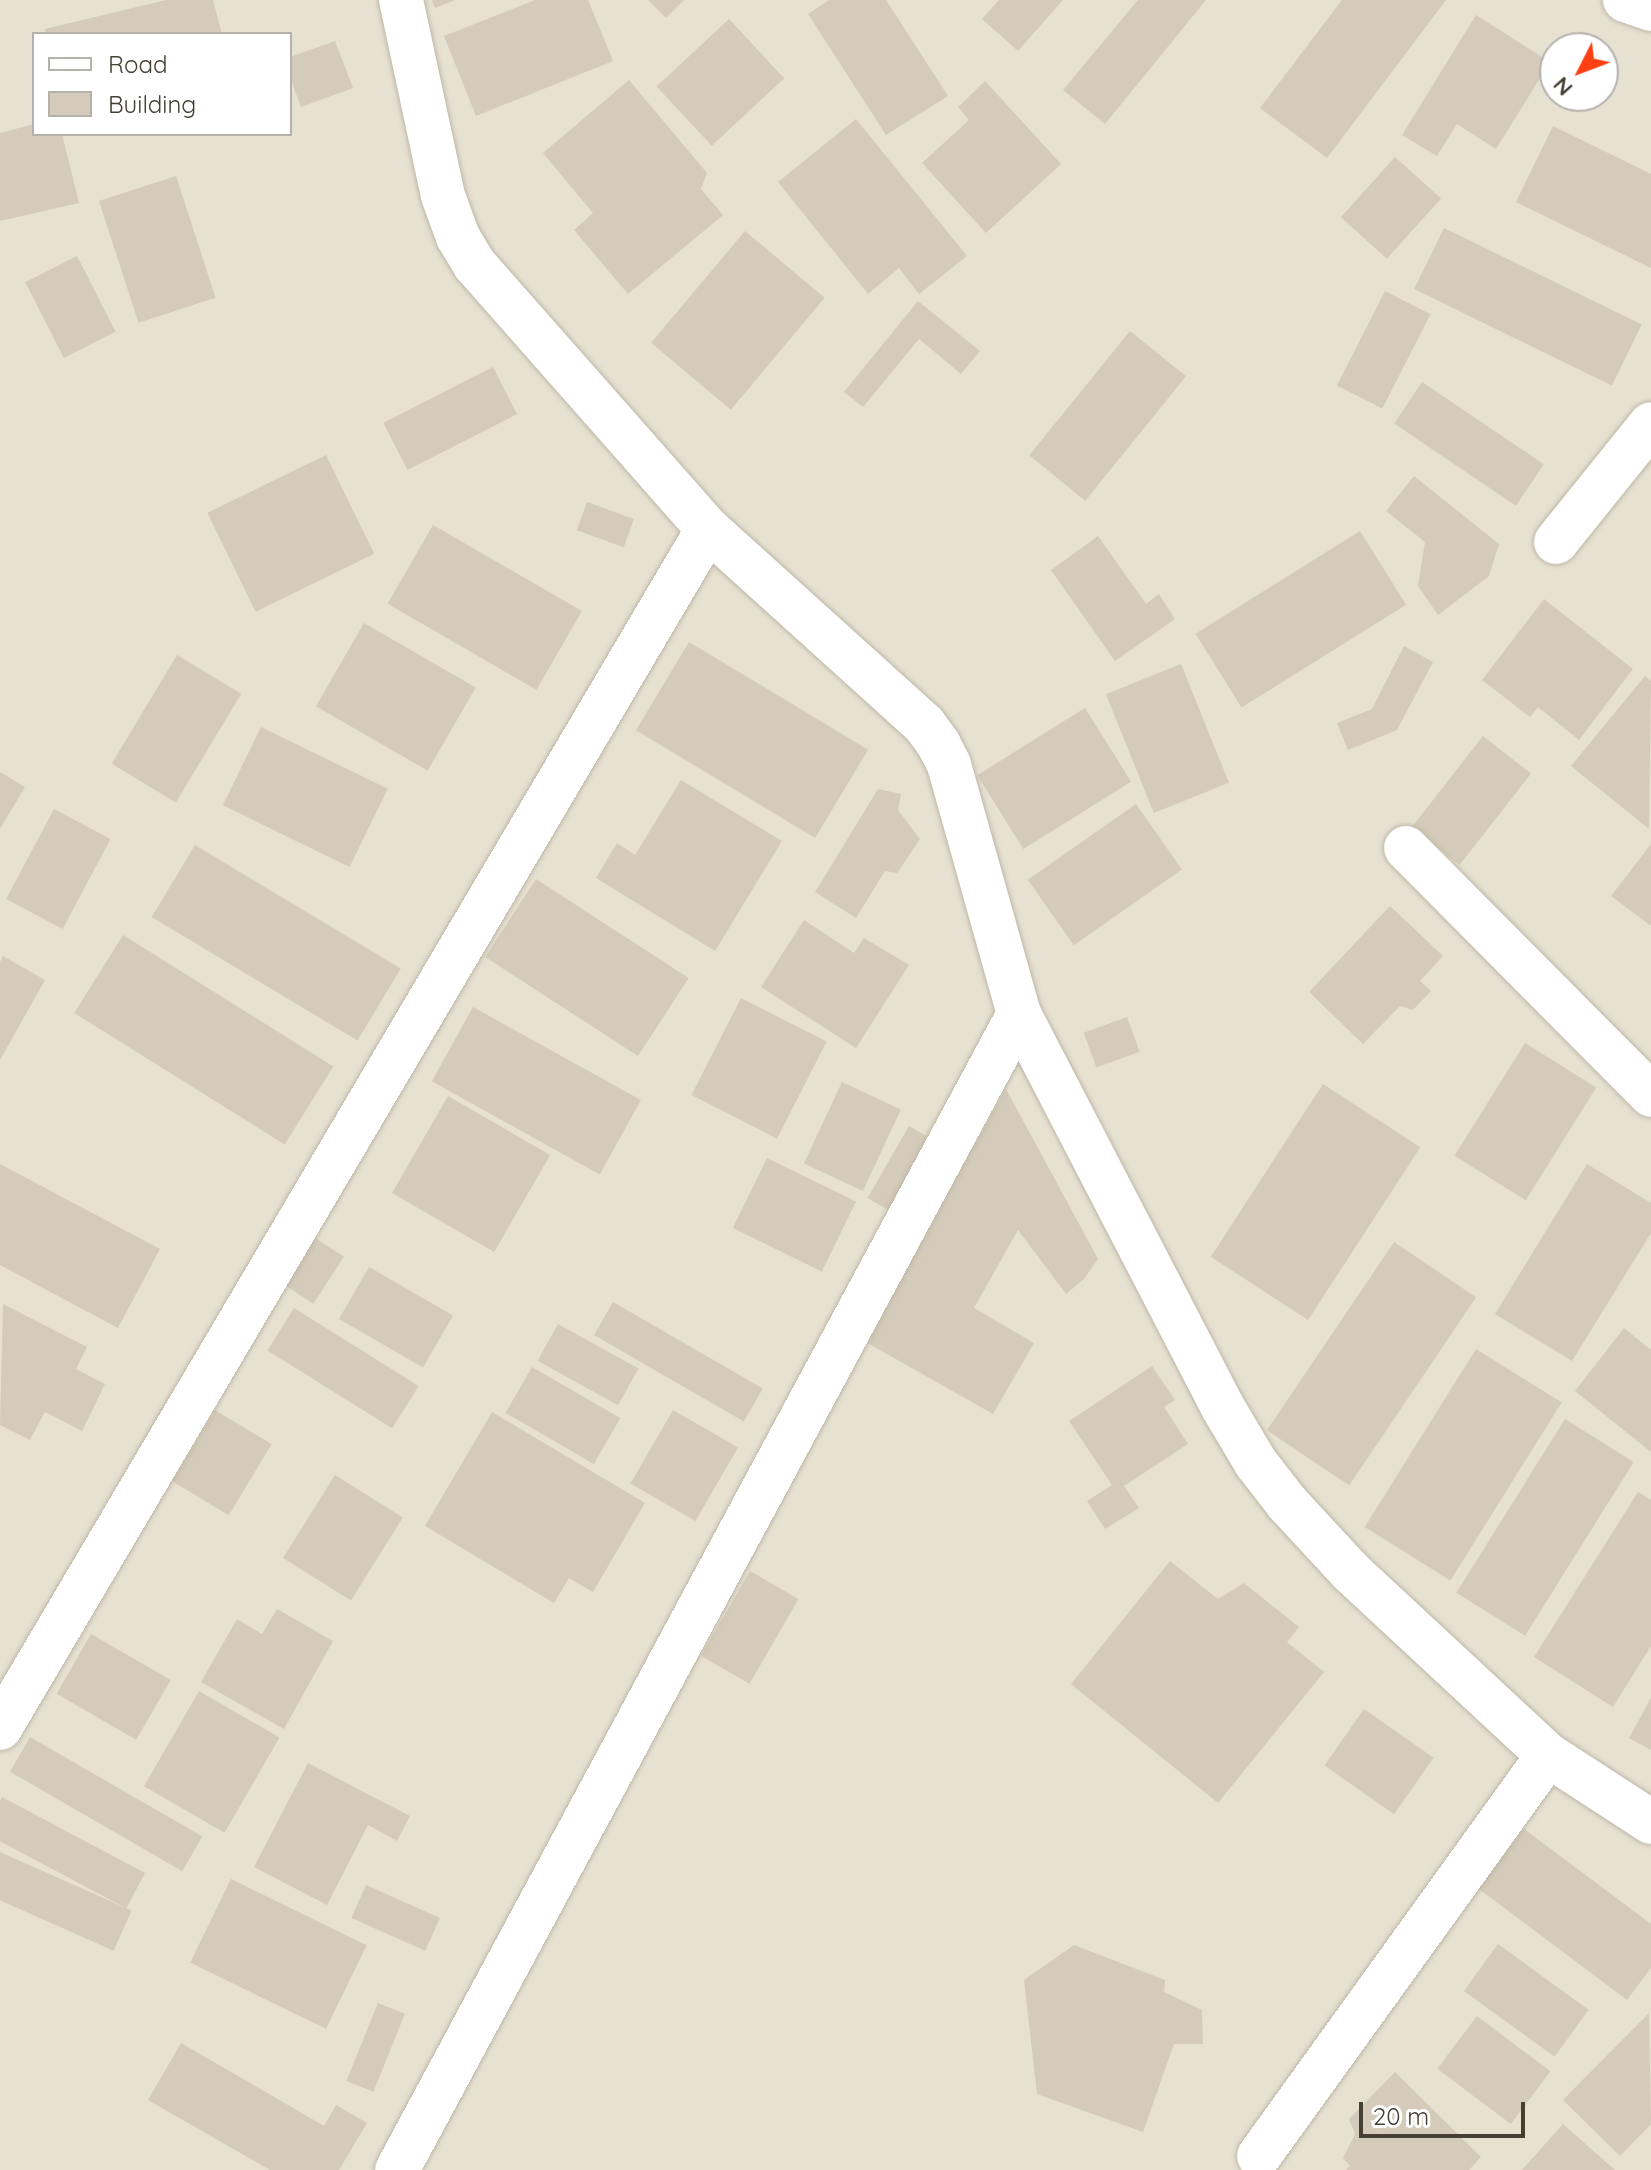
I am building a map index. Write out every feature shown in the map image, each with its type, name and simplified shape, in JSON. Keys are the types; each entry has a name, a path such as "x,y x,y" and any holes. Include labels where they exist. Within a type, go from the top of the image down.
{"street":[{"path":"401,0 443,196 458,237 475,265 708,529 924,724 939,745 949,765 1019,1014 1222,1406 1256,1463 1287,1503 1351,1572 1548,1755 1651,1822"},
{"path":"1625,0 1651,9"},
{"path":"1556,542 1651,424"},
{"path":"0,1728 708,529"},
{"path":"1406,848 1651,1095"},
{"path":"412,2159 1019,1014"},
{"path":"1259,2156 1548,1755"}],"shaded area":[{"path":"0,0 1651,0 1651,2170 0,2170"}],"building":[{"path":"166,0 213,0 221,32 46,32 45,29"},
{"path":"432,0 455,0 435,8"},
{"path":"535,0 588,0 613,61 476,116 444,36"},
{"path":"648,0 684,0 666,18"},
{"path":"829,0 886,0 948,96 886,135 808,14"},
{"path":"999,0 1063,0 1018,51 982,19"},
{"path":"1138,0 1206,0 1105,124 1063,90"},
{"path":"1342,0 1446,0 1327,158 1260,108"},
{"path":"1476,15 1539,55 1539,80 1496,149 1457,124 1437,156 1402,135"},
{"path":"729,19 784,78 712,146 657,87"},
{"path":"335,41 353,88 301,107 292,82 292,56"},
{"path":"629,80 707,173 701,189 723,215 628,294 574,230 593,213 543,153"},
{"path":"985,81 1061,164 986,233 922,163 969,120 958,107"},
{"path":"856,119 967,256 919,294 899,268 868,294 778,182"},
{"path":"32,125 32,136 62,136 79,203 0,221 0,133"},
{"path":"1553,126 1651,174 1651,268 1516,202"},
{"path":"1395,157 1441,198 1387,259 1341,217"},
{"path":"176,176 216,298 139,323 99,201"},
{"path":"1444,228 1642,324 1612,386 1414,289"},
{"path":"745,231 825,298 731,410 651,343"},
{"path":"77,256 116,332 64,358 25,282"},
{"path":"1385,291 1430,314 1382,409 1337,385"},
{"path":"918,301 980,351 961,374 919,339 863,407 844,392"},
{"path":"1130,331 1186,376 1085,501 1029,455"},
{"path":"493,367 517,414 407,470 383,423"},
{"path":"1422,382 1544,464 1516,506 1394,423"},
{"path":"326,455 374,554 256,612 207,513"},
{"path":"1414,476 1499,544 1489,576 1438,615 1418,586 1425,542 1386,511"},
{"path":"587,502 634,519 624,547 577,530"},
{"path":"433,525 582,611 536,690 388,604"},
{"path":"1360,531 1406,605 1242,708 1195,634"},
{"path":"1098,536 1146,604 1159,594 1175,619 1115,661 1051,570"},
{"path":"1544,599 1633,669 1579,740 1538,707 1530,717 1482,680"},
{"path":"364,623 476,688 428,771 316,706"},
{"path":"689,642 868,750 815,838 636,730"},
{"path":"1404,646 1433,662 1397,730 1348,750 1337,723 1372,709"},
{"path":"177,655 241,694 176,802 112,764"},
{"path":"1181,664 1229,783 1154,813 1106,694"},
{"path":"1645,676 1651,681 1649,829 1571,766"},
{"path":"1085,708 1131,782 1023,849 977,775"},
{"path":"261,727 388,789 350,867 223,805"},
{"path":"1483,736 1531,774 1460,865 1412,827"},
{"path":"0,772 25,787 0,829"},
{"path":"681,780 782,841 715,951 596,878 617,843 635,855"},
{"path":"878,789 901,794 898,810 920,839 897,873 885,871 856,918 815,892"},
{"path":"1136,804 1182,870 1074,945 1028,880"},
{"path":"54,809 111,839 63,929 6,899"},
{"path":"1651,844 1651,926 1611,896"},
{"path":"195,845 401,969 357,1041 152,917"},
{"path":"536,879 689,978 638,1056 485,957"},
{"path":"1390,906 1443,956 1420,981 1431,991 1413,1010 1400,1006 1363,1044 1309,992"},
{"path":"804,920 854,953 864,938 909,965 856,1048 761,987"},
{"path":"123,935 333,1066 285,1144 74,1013"},
{"path":"3,956 45,980 0,1060 0,962"},
{"path":"741,998 827,1042 777,1139 692,1095"},
{"path":"473,1007 641,1100 600,1174 432,1081"},
{"path":"1127,1017 1140,1052 1096,1068 1084,1033"},
{"path":"1525,1043 1596,1088 1526,1200 1455,1156"},
{"path":"842,1082 901,1109 863,1191 804,1164"},
{"path":"1323,1084 1420,1147 1308,1320 1211,1257"},
{"path":"1006,1089 1098,1259 1084,1279 1066,1294 1018,1230 974,1308 1034,1343 993,1414 864,1341"},
{"path":"448,1096 550,1155 494,1252 392,1193"},
{"path":"909,1126 943,1146 901,1217 868,1198"},
{"path":"767,1158 856,1201 822,1272 733,1228"},
{"path":"0,1164 160,1249 118,1328 0,1265"},
{"path":"1587,1164 1651,1203 1651,1233 1572,1361 1495,1314"},
{"path":"312,1236 344,1257 313,1304 282,1283"},
{"path":"1394,1242 1476,1297 1349,1486 1267,1430"},
{"path":"369,1267 453,1316 423,1367 339,1319"},
{"path":"613,1302 763,1388 744,1421 594,1335"},
{"path":"3,1304 87,1347 76,1369 105,1384 82,1431 45,1412 30,1440 0,1425"},
{"path":"294,1308 419,1386 392,1428 268,1350"},
{"path":"558,1324 638,1369 618,1405 538,1361"},
{"path":"1624,1328 1651,1350 1651,1452 1575,1391"},
{"path":"1476,1349 1562,1403 1450,1581 1365,1527"},
{"path":"1152,1366 1175,1400 1164,1407 1188,1444 1124,1486 1139,1508 1105,1529 1087,1501 1112,1485 1069,1421"},
{"path":"532,1367 620,1418 594,1464 506,1413"},
{"path":"215,1410 272,1444 229,1515 172,1481"},
{"path":"673,1410 738,1448 695,1521 630,1484"},
{"path":"492,1412 645,1503 593,1592 569,1578 554,1603 425,1526"},
{"path":"1565,1419 1634,1462 1525,1636 1456,1593"},
{"path":"335,1475 403,1517 351,1601 283,1558"},
{"path":"1638,1492 1651,1500 1651,1646 1613,1707 1534,1657"},
{"path":"1170,1561 1218,1599 1244,1583 1299,1627 1287,1642 1324,1672 1218,1803 1071,1684"},
{"path":"750,1571 798,1599 749,1684 701,1656"},
{"path":"277,1609 333,1641 284,1729 201,1682 237,1619 262,1634"},
{"path":"91,1634 171,1680 136,1740 56,1694"},
{"path":"199,1691 280,1738 225,1833 144,1786"},
{"path":"1651,1698 1651,1750 1629,1738"},
{"path":"1364,1709 1434,1758 1394,1814 1324,1766"},
{"path":"30,1737 202,1836 182,1871 10,1772"},
{"path":"308,1763 410,1816 397,1841 368,1825 327,1905 254,1867"},
{"path":"2,1797 145,1873 126,1908 0,1841"},
{"path":"1520,1826 1651,1924 1651,1968 1627,2000 1475,1886"},
{"path":"0,1852 132,1911 114,1951 0,1900"},
{"path":"231,1879 367,1945 326,2029 190,1963"},
{"path":"366,1885 440,1918 425,1951 351,1918"},
{"path":"1498,1944 1589,2010 1555,2057 1464,1991"},
{"path":"1074,1945 1165,1980 1164,1992 1202,2010 1203,2044 1174,2044 1143,2132 1037,2094 1024,1980"},
{"path":"378,2003 405,2014 373,2092 347,2081"},
{"path":"1649,2013 1651,2124 1620,2156 1563,2100"},
{"path":"1477,2016 1550,2071 1511,2124 1437,2069"},
{"path":"181,2043 324,2126 336,2105 367,2123 339,2170 270,2170 148,2100"},
{"path":"1395,2072 1481,2157 1469,2170 1346,2170 1350,2166 1343,2158 1355,2134 1349,2119"},
{"path":"1563,2124 1615,2170 1522,2170"}]}
